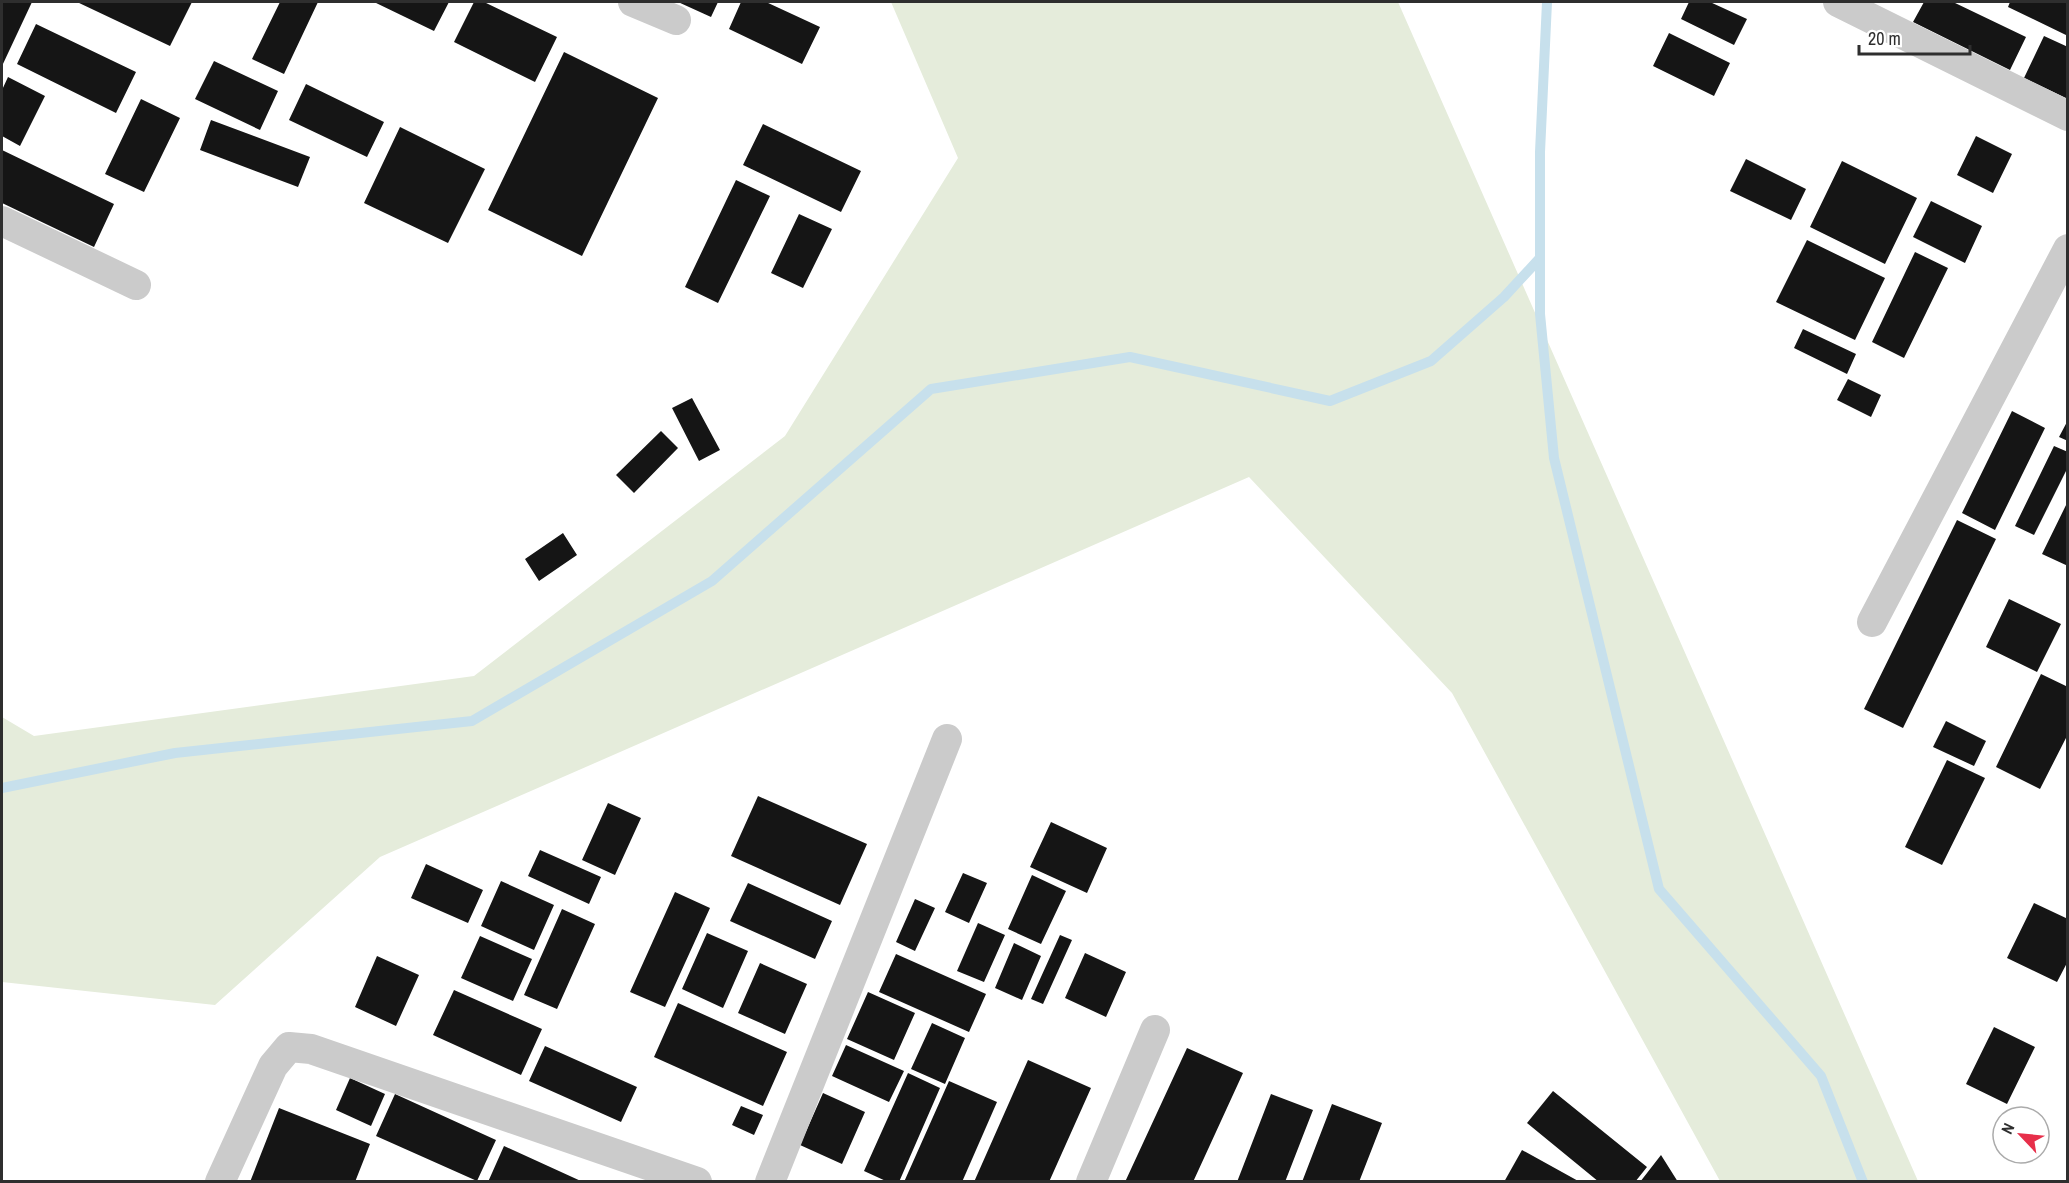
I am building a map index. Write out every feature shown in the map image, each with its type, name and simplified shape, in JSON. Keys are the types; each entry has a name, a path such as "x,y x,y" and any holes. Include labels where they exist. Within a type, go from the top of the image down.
{"street":[{"path":"633,2 676,20"},
{"path":"1838,2 2067,116"},
{"path":"2,220 136,285"},
{"path":"1872,622 2067,249"},
{"path":"771,1182 947,739"},
{"path":"1090,1182 1155,1030"},
{"path":"220,1182 273,1066 289,1047 311,1049 697,1182"}],"green space":[{"path":"891,2 1398,2 1918,1181 1720,1181 1452,693 1249,477 380,857 215,1005 2,982 2,717 34,736 474,676 785,436 958,158"}],"building":[{"path":"2,2 32,2 2,66"},
{"path":"77,2 192,2 170,46"},
{"path":"280,2 318,2 284,74 252,59"},
{"path":"374,2 449,2 434,31"},
{"path":"474,2 484,2 557,37 535,82 454,42"},
{"path":"678,2 718,2 711,17"},
{"path":"741,2 766,2 820,27 802,64 729,29"},
{"path":"1689,2 1710,2 1747,19 1734,45 1681,19"},
{"path":"1924,2 1953,2 2026,37 2010,70 1913,22"},
{"path":"2010,2 2068,2 2068,36 2008,7"},
{"path":"36,24 136,72 116,113 17,64"},
{"path":"1669,33 1730,63 1714,96 1653,66"},
{"path":"2044,36 2068,47 2068,99 2024,78"},
{"path":"564,52 658,98 582,256 488,210"},
{"path":"214,61 278,91 260,130 195,99"},
{"path":"8,77 45,96 20,146 2,136 2,90"},
{"path":"306,84 384,122 367,157 289,120"},
{"path":"141,99 180,118 144,192 105,174"},
{"path":"211,120 310,157 298,187 200,150"},
{"path":"763,124 861,171 841,212 743,165"},
{"path":"400,127 485,169 448,243 364,203"},
{"path":"1976,136 2012,154 1993,193 1957,175"},
{"path":"2,150 114,204 94,247 2,203"},
{"path":"1746,159 1806,189 1791,220 1730,191"},
{"path":"1842,161 1917,198 1885,264 1810,227"},
{"path":"736,180 770,196 718,303 685,287"},
{"path":"1931,201 1982,226 1965,263 1913,237"},
{"path":"799,214 832,229 803,288 771,273"},
{"path":"1807,240 1885,278 1855,340 1776,302"},
{"path":"1915,252 1948,268 1904,358 1872,342"},
{"path":"1803,329 1856,354 1847,374 1794,348"},
{"path":"1848,379 1881,395 1871,417 1837,400"},
{"path":"692,398 720,450 699,461 672,408"},
{"path":"2012,411 2045,428 1995,530 1962,513"},
{"path":"2068,420 2068,441 2059,437"},
{"path":"661,431 678,448 634,493 616,475"},
{"path":"2054,446 2068,452 2068,467 2034,535 2015,526"},
{"path":"2068,501 2068,566 2042,554"},
{"path":"1957,520 1996,539 1903,728 1864,709"},
{"path":"563,533 577,555 539,581 525,559"},
{"path":"2009,599 2061,624 2037,672 1986,647"},
{"path":"2041,674 2068,687 2068,734 2040,789 1996,767"},
{"path":"1946,721 1986,741 1974,766 1933,747"},
{"path":"1947,760 1985,778 1942,865 1905,847"},
{"path":"758,796 867,844 840,905 731,856"},
{"path":"608,803 641,818 615,875 582,860"},
{"path":"1051,822 1107,848 1087,893 1030,867"},
{"path":"540,850 601,877 589,904 528,876"},
{"path":"426,864 483,890 468,923 411,898"},
{"path":"963,873 987,883 969,923 945,912"},
{"path":"1032,875 1066,891 1041,944 1008,929"},
{"path":"501,881 554,905 534,950 481,926"},
{"path":"748,883 832,921 815,959 730,921"},
{"path":"675,892 710,908 665,1007 630,992"},
{"path":"915,899 935,908 915,951 896,942"},
{"path":"2034,903 2068,919 2068,961 2057,982 2007,958"},
{"path":"562,909 595,924 557,1009 524,995"},
{"path":"978,923 1005,935 984,982 957,971"},
{"path":"707,933 748,951 723,1008 682,989"},
{"path":"1060,935 1072,940 1043,1004 1031,999"},
{"path":"480,936 532,959 513,1001 461,978"},
{"path":"1014,943 1041,956 1022,1000 995,988"},
{"path":"1085,953 1126,972 1106,1017 1065,998"},
{"path":"896,954 986,994 969,1032 879,992"},
{"path":"377,956 419,975 396,1026 355,1007"},
{"path":"760,963 807,984 785,1034 738,1013"},
{"path":"454,990 542,1029 521,1075 433,1035"},
{"path":"868,992 915,1013 894,1060 847,1039"},
{"path":"678,1003 787,1052 763,1106 654,1057"},
{"path":"932,1023 965,1038 945,1084 911,1069"},
{"path":"1994,1027 2035,1047 2007,1104 1966,1084"},
{"path":"846,1045 904,1071 889,1102 832,1076"},
{"path":"545,1046 637,1087 621,1122 529,1081"},
{"path":"1187,1048 1243,1073 1193,1182 1125,1182"},
{"path":"1028,1060 1091,1088 1049,1182 974,1182"},
{"path":"908,1073 940,1088 899,1182 888,1182 864,1171"},
{"path":"350,1078 385,1094 371,1126 336,1110"},
{"path":"949,1081 997,1102 962,1182 904,1182"},
{"path":"1553,1091 1647,1167 1635,1182 1599,1182 1527,1123"},
{"path":"823,1093 865,1112 842,1164 800,1145"},
{"path":"395,1094 496,1140 477,1181 376,1136"},
{"path":"1271,1094 1313,1110 1285,1182 1237,1182"},
{"path":"1332,1104 1382,1123 1359,1182 1302,1182"},
{"path":"741,1106 763,1115 754,1135 732,1125"},
{"path":"279,1108 370,1144 355,1182 250,1182"},
{"path":"504,1146 583,1182 488,1182"},
{"path":"1522,1150 1580,1182 1504,1182"},
{"path":"1661,1155 1678,1182 1640,1182"}],"waterway":[{"path":"1547,2 1540,152 1540,314 1554,458 1659,889 1821,1076 1863,1182"},
{"path":"2,788 175,753 472,721 712,581 931,389 1130,357 1330,401 1431,361 1504,297 1540,258"}]}
